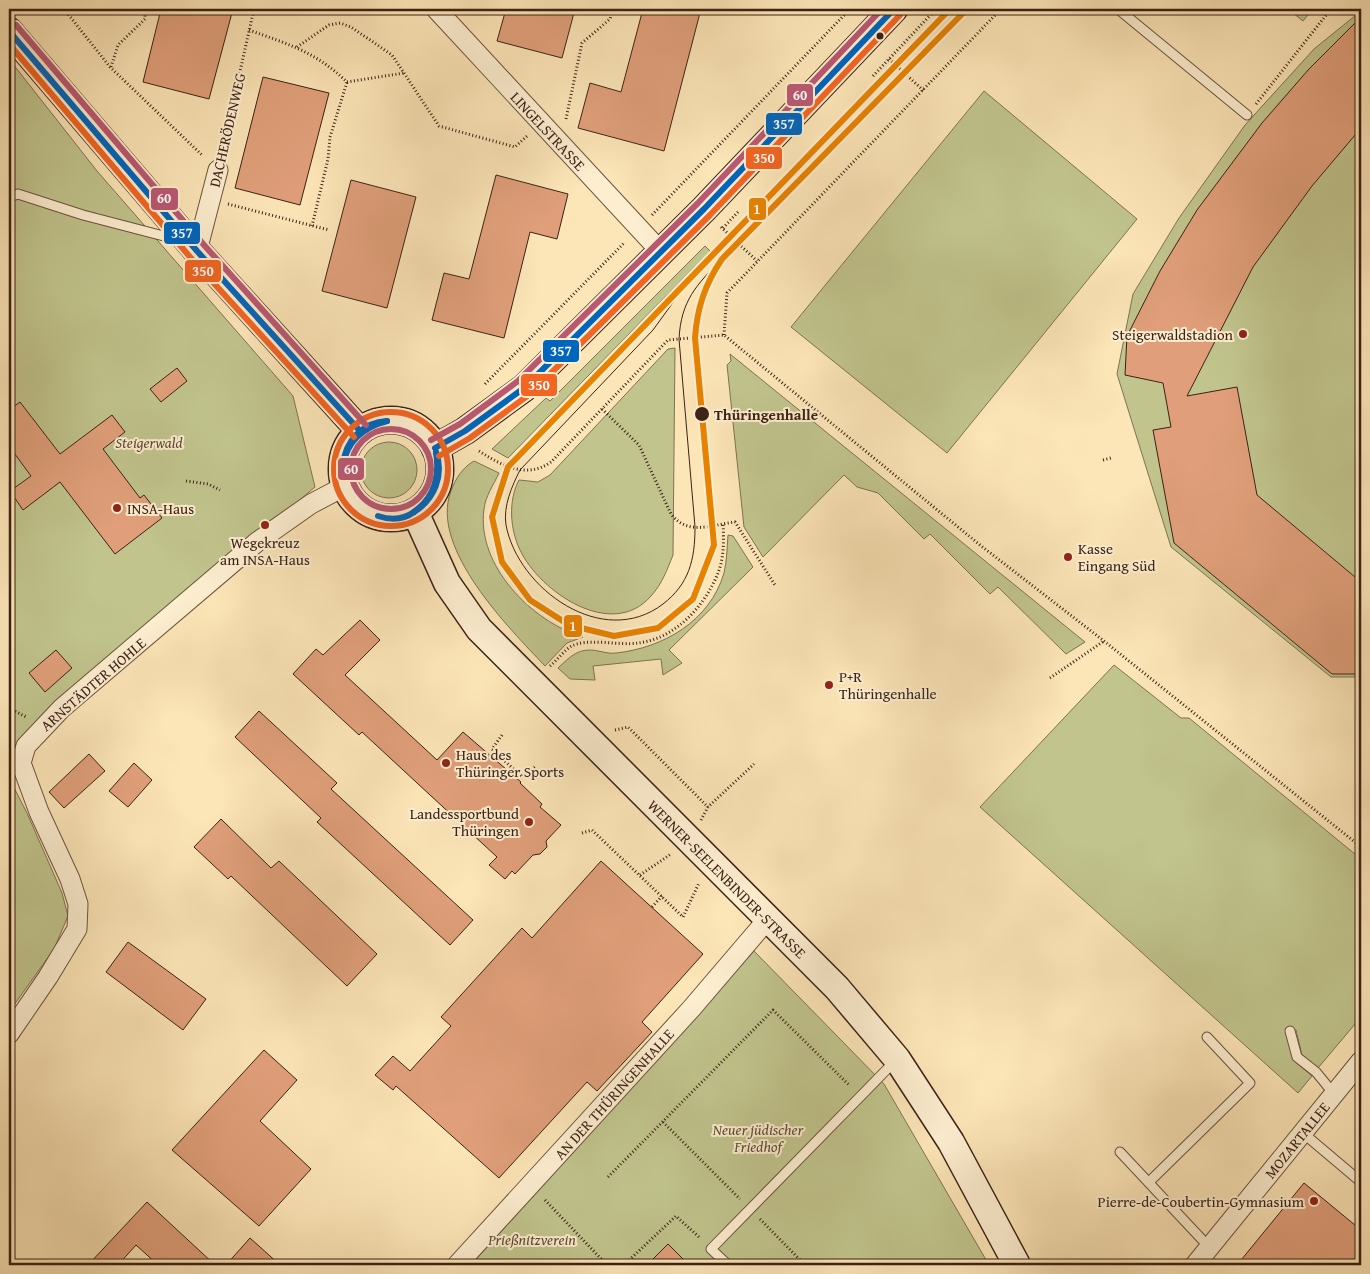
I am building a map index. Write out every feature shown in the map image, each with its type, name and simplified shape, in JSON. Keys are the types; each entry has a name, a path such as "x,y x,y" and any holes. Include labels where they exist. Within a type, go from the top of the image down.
{"street":[{"name":"LINGELSTRASSE","path":"436,9 661,252"},
{"path":"435,448 465,431 524,388 661,252 894,9"},
{"path":"9,32 194,247 360,431"},
{"name":"DACHERÖDENWEG","path":"194,247 211,199 218,170"},
{"path":"395,420 411,424 425,434 435,448 440,472 438,484 433,495 415,512 395,518 384,518 368,513 354,503 345,486 341,472 343,456 351,440 360,431 378,422 395,420"},
{"name":"ARNSTÄDTER HOHLE","path":"9,1034 48,977 76,929 77,921 78,904 70,880 39,812 21,763 26,746 62,708 257,542 311,504 345,486"},
{"name":"WERNER-SEELENBINDER-STRASSE","path":"415,512 447,583 460,605 479,629 767,920 837,988 897,1060 951,1142 1017,1265"},
{"name":"AN DER THÜRINGENHALLE","path":"457,1265 691,1009 767,920"},
{"name":"MOZARTALLEE","path":"1195,1265 1361,1061"}],"lane":[{"path":"1118,9 1247,115"},
{"path":"9,197 18,194 83,216 194,247"},
{"path":"1290,1031 1297,1057 1316,1072 1334,1094"},
{"path":"1149,1182 1250,1083 1207,1037"},
{"path":"728,1265 711,1249 897,1060"},
{"path":"1302,1133 1361,1182"},
{"path":"1120,1152 1209,1247"}],"path":[{"path":"64,9 110,67 218,170"},
{"path":"110,67 118,45 145,19 144,9"},
{"name":"DACHERÖDENWEG","path":"218,170 254,9"},
{"path":"561,144 582,44 610,20 613,9"},
{"path":"873,76 936,9"},
{"path":"724,335 727,293 756,261 924,91 1001,9"},
{"path":"1247,115 1332,9"},
{"path":"297,48 320,30 340,23 351,27 392,55 439,126 506,144"},
{"path":"249,30 297,48 328,64 347,82"},
{"path":"889,59 924,91"},
{"path":"347,82 404,73"},
{"path":"312,226 328,159 330,137 347,82"},
{"path":"211,199 329,230"},
{"path":"738,212 722,228 756,261"},
{"path":"465,431 479,451 495,461 531,472 542,469 551,462 668,340 724,335 980,545 1104,641 1361,847"},
{"path":"602,409 639,445 671,514 678,524 686,527 735,522 774,585"},
{"path":"1103,460 1111,458"},
{"path":"186,481 208,484 220,490"},
{"path":"531,683 571,646 588,642 613,645 639,643 659,638 683,622 704,601 719,572 724,544 723,524"},
{"path":"1050,678 1104,641"},
{"path":"9,708 23,715"},
{"path":"585,736 628,727 708,807"},
{"path":"502,735 492,748 522,777 535,767"},
{"path":"731,786 754,764"},
{"path":"582,833 592,830 684,917 700,882"},
{"path":"640,875 670,854"},
{"path":"652,907 662,896"},
{"path":"608,1177 773,1010 860,1097"},
{"path":"663,1122 805,1265"},
{"path":"530,1185 607,1265"},
{"path":"624,1265 676,1216 711,1249"}],"green space":[{"path":"1288,9 1313,9 1303,21"},
{"name":"Steigerwaldstadion","path":"1361,11 1361,677 1331,677 1171,547 1117,374 1133,294 1179,218 1245,125 1314,49"},
{"name":"Steigerwald","path":"9,59 97,171 293,396 315,487 45,715 9,751"},
{"path":"984,91 1137,219 947,453 791,327"},
{"path":"705,246 710,251 508,458 492,449 546,398 550,401"},
{"path":"675,348 673,555 658,587 651,596 635,609 617,614 598,612 578,606 560,595 543,581 530,566 520,550 512,524 515,488 519,480 538,482 550,475 668,349"},
{"path":"730,354 1085,642 1066,654 998,587 990,594 930,534 924,539 878,493 857,487 844,475 763,557 744,527 727,365 731,361"},
{"path":"383,442 395,442 405,446 413,454 417,470 413,486 405,494 395,498 383,498 373,494 365,486 361,476 361,464 365,454 373,446"},
{"path":"474,461 499,473 488,495 484,509 484,530 489,551 498,570 527,605 545,619 583,637 567,643 545,666 512,631 476,586 451,537 447,513 451,491 460,474"},
{"path":"728,535 733,536 753,567 669,650 682,663 663,675 661,659 593,666 595,680 570,679 558,668 571,656 580,651 591,650 614,653 634,650 667,638 682,629 708,605 717,590 725,568"},
{"path":"1114,665 1181,718 1189,718 1361,859 1361,1017 1318,1068 1302,1055 1296,1030 1286,1031 1293,1060 1312,1076 1298,1093 980,807"},
{"path":"9,778 27,813 62,893 68,916 54,949 9,1012"},
{"name":"Neuer jüdischer Friedhof","path":"754,951 884,1084 989,1265 471,1265"}],"building":[{"path":"161,9 233,9 209,99 143,82"},
{"path":"506,9 575,9 562,58 497,41"},
{"path":"643,9 701,9 664,151 578,128 590,83 621,92"},
{"path":"1361,17 1361,128 1312,186 1253,267 1187,396 1237,387 1257,495 1361,582 1361,674 1332,674 1174,543 1153,430 1171,427 1163,383 1125,375 1127,336 1160,271 1197,210 1262,123 1309,69"},
{"path":"263,77 329,93 300,205 235,188"},
{"path":"496,175 568,194 557,239 530,232 504,338 432,320 444,273 469,279"},
{"path":"351,180 416,197 387,308 322,291"},
{"path":"177,368 187,381 161,402 150,389"},
{"path":"20,402 60,454 112,415 125,432 103,449 140,498 144,495 162,518 115,554 60,482 23,510 10,491 31,476 9,446 9,410"},
{"name":"Haus des Thüringer Sports","path":"360,620 380,640 345,675 437,760 463,732 521,782 542,804 540,807 561,825 546,841 547,847 540,854 533,855 515,874 512,871 505,879 489,865 497,857 362,732 359,735 293,674 316,649 323,655"},
{"path":"56,650 72,668 45,692 29,673"},
{"path":"259,711 337,783 331,789 473,920 450,945 317,822 321,818 235,737"},
{"path":"89,754 105,771 64,808 49,792"},
{"path":"134,763 152,780 128,807 109,791"},
{"path":"221,819 271,868 279,861 377,954 347,986 231,876 228,879 194,847"},
{"path":"601,861 703,954 642,1022 652,1032 597,1091 587,1082 499,1178 396,1086 393,1090 375,1075 393,1056 410,1071 451,1026 441,1017 522,928 532,938"},
{"path":"128,942 206,999 183,1030 106,972"},
{"path":"264,1050 297,1080 260,1121 311,1169 259,1226 172,1150"},
{"path":"1304,1183 1361,1230 1361,1265 1237,1265"},
{"path":"147,1202 215,1265 158,1265 136,1245 118,1265 88,1265"},
{"path":"250,1238 280,1265 226,1265"},
{"path":"668,1244 689,1265 647,1265"}],"tram line":[{"path":"701,264 653,330 520,470 509,496 505,518 506,525 514,549 527,571 545,590 566,606 590,616 615,620 640,616 663,604 672,596 685,580 689,570 694,550 695,527 679,339 680,326 687,304 697,286 722,259"}],"transit line":[{"name":"60","path":"431,440 460,424 518,381 698,203 882,9"},
{"name":"357","path":"435,448 465,431 524,388 704,209 894,9"},
{"name":"1","path":"950,9 508,467 492,517 502,562 530,600 569,625 614,636 658,628 693,599 714,545 695,338 700,306 711,278 722,259 967,9"},
{"name":"350","path":"439,456 470,438 530,394 710,215 900,15"},
{"name":"60","path":"16,25 204,245 366,425"},
{"name":"357","path":"9,31 197,251 360,431"},
{"name":"350","path":"9,44 190,257 354,437"},
{"name":"350","path":"391,412 413,416 432,428 444,447 448,469 444,491 432,510 413,522 391,526 369,522 350,510 338,491 334,469 338,447 350,428 369,416 391,412"},
{"name":"357","path":"343,465 347,448 357,434 370,425 387,421"},
{"name":"357","path":"343,465 348,449 358,436 371,427 387,421"},
{"name":"60","path":"391,429 406,432 419,441 428,454 431,469 428,484 419,497 406,506 391,509 376,506 363,497 354,484 351,469 354,454 363,441 376,432 391,429"},
{"name":"357","path":"414,512 427,500 434,485 437,469 436,452"},
{"name":"357","path":"414,512 427,500 436,486 439,469 436,452"},
{"name":"357","path":"378,516 396,518 405,517 414,512"}],"place":[{"name":"Steigerwaldstadion","path":"1243,334"},
{"name":"Thüringenhalle","path":"702,414"},
{"name":"INSA-Haus","path":"117,508"},
{"name":"Wegekreuz am INSA-Haus","path":"265,525"},
{"name":"Kasse Eingang Süd","path":"1068,557"},
{"name":"P+R Thüringenhalle","path":"829,685"},
{"name":"Haus des Thüringer Sports","path":"446,763"},
{"name":"Landessportbund Thüringen","path":"529,822"},
{"name":"Pierre-de-Coubertin-Gymnasium","path":"1314,1201"}],"park label":[{"name":"Prießnitzverein","path":"532,1239"}]}
